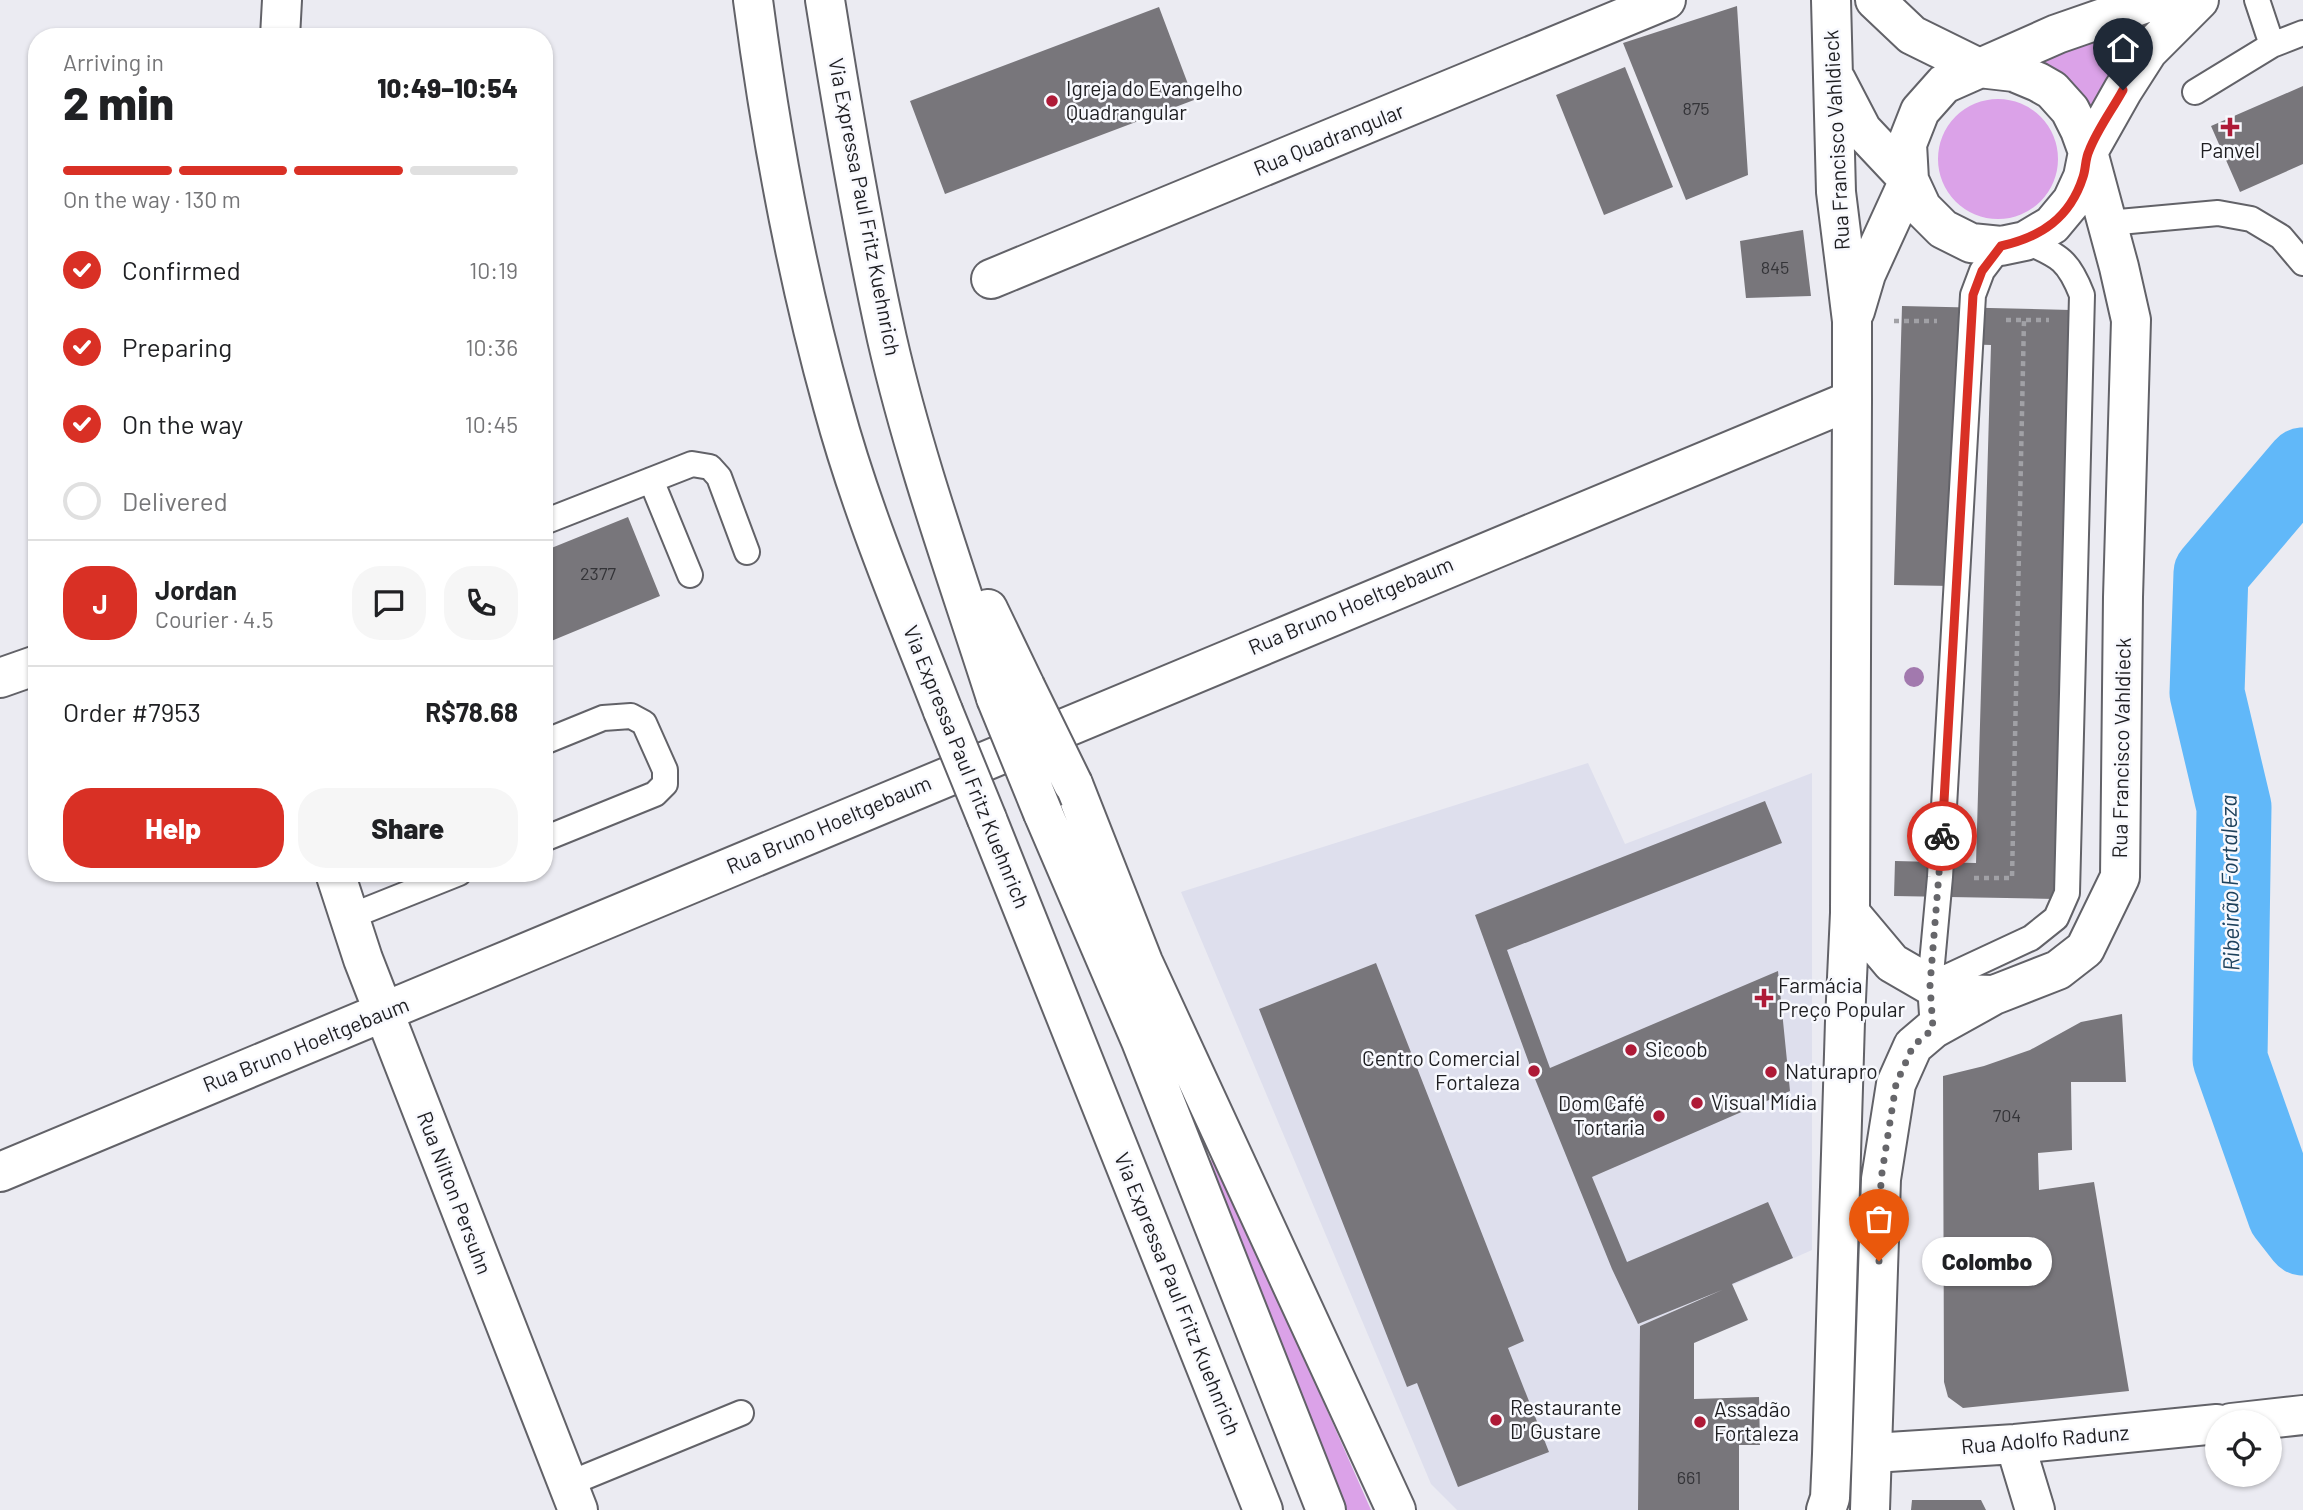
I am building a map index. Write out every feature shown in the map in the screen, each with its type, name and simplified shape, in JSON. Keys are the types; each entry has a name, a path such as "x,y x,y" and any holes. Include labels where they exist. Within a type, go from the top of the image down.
{"main road":[{"path":"280,28 282,0"},
{"name":"Via Expressa Paul Fritz Kuehnrich","path":"753,0 787,216 833,407 878,545 1263,1510"},
{"name":"Via Expressa Paul Fritz Kuehnrich","path":"825,0 855,178 888,340 927,484 1011,692 1043,813 1141,1041 1326,1510"},
{"name":"Rua Quadrangular","path":"991,279 1666,0"},
{"name":"Rua Francisco Vahldieck","path":"1826,1510 1830,1497 1832,1454 1850,913 1852,400 1852,321 1836,192 1830,0"},
{"name":"Rua Francisco Vahldieck","path":"1870,1510 1881,1179 1896,1084 1913,1046 1933,1029 1994,995 2058,970 2085,949 2120,877 2123,597 2131,320 2088,152 2070,110 2052,90 2038,82 2014,72 1979,68 1912,35 1875,0"},
{"path":"1909,180 1907,144 1920,111 1944,84 2057,34 2155,0"},
{"path":"1831,71 1863,130 1909,180 1922,208 1943,229 1971,243 2013,243 2052,225 2072,201 2083,177 2088,152 2148,51 2199,0"},
{"name":"Rua Francisco Vahldieck","path":"1852,321 1866,274 1909,180"},
{"name":"Rua Bruno Hoeltgebaum","path":"0,1172 1287,632 1852,400"},
{"path":"0,678 28,669"},
{"path":"1011,692 1073,784 1143,962 1396,1510"},
{"name":"Rua Nilton Persuhn","path":"338,882 384,1013 573,1497"},
{"path":"1850,913 1892,963 1930,985 1955,994 1994,995"},
{"path":"2282,1418 2303,1416"},
{"name":"Rua Adolfo Radunz","path":"1873,1453 2015,1444 2205,1425"},
{"path":"2015,1444 2035,1510"}],"lane":[{"path":"2257,0 2272,45"},
{"path":"2195,92 2272,45 2303,33"},
{"path":"2108,223 2218,213 2251,219 2281,237 2303,263"},
{"path":"1930,985 2031,938 2056,918 2067,892 2082,295 2072,271 2053,254 2013,243 1982,271 1973,295 1940,877 1930,985 1933,1029"},
{"path":"553,518 692,464 710,467 719,477 747,552"},
{"path":"651,480 690,575"},
{"path":"553,738 603,718 631,716 644,723 665,770 665,784 655,794 553,835"},
{"path":"349,917 436,882"},
{"path":"573,1497 741,1413"}],"path":[{"path":"1940,877 2012,878 2024,320"}],"shaded area":[{"path":"2145,21 2145,28 2114,69 2097,114 2068,82 2036,59"},
{"path":"1998,99 2021,104 2040,117 2053,136 2058,159 2053,182 2040,201 2021,214 1998,219 1975,214 1956,201 1943,182 1938,159 1943,136 1956,117 1975,104"},
{"name":"Centro Comercial Fortaleza","path":"1588,763 1625,844 1812,773 1812,1250 1640,1326 1638,1510 1457,1510 1431,1484 1181,892"},
{"path":"1211,1160 1219,1165 1371,1510 1342,1510 1205,1162"}],"building":[{"path":"1737,6 1748,175 1686,200 1623,43"},
{"name":"Igreja do Evangelho Quadrangular","path":"1159,7 1194,100 945,194 910,101"},
{"path":"1625,67 1673,187 1604,215 1556,95"},
{"path":"2303,86 2303,164 2240,192 2211,126"},
{"path":"1803,230 1811,296 1746,298 1740,241"},
{"path":"1902,306 2071,310 2055,899 1894,896 1895,861 1976,863 1991,345 1959,344 1952,586 1894,585"},
{"path":"628,517 660,596 553,640 553,547"},
{"path":"1765,801 1782,843 1507,950 1550,1068 1778,971 1790,1091 1592,1177 1627,1262 1768,1202 1793,1258 1732,1284 1748,1320 1694,1343 1694,1399 1759,1397 1760,1445 1739,1445 1739,1510 1638,1510 1640,1326 1722,1290 1638,1324 1612,1269 1533,1074 1475,915"},
{"path":"1376,963 1524,1341 1508,1348 1549,1452 1458,1487 1417,1383 1407,1387 1259,1009"},
{"path":"2122,1014 2126,1082 2071,1082 2072,1150 2038,1153 2039,1190 2094,1182 2129,1391 1963,1408 1948,1397 1944,1382 1943,1076 1984,1066 2030,1050 2081,1022"},
{"path":"1912,1500 1981,1500 1986,1510 1911,1510"}],"waterway":[{"name":"Ribeirão Fortaleza","path":"2303,465 2211,573 2207,693 2234,807 2230,1059 2285,1215 2303,1238"}],"way so far":[{"path":"1879,1261 1881,1179 1896,1084 1913,1046 1933,1029 1930,985 1942,836"}],"place":[{"name":"Igreja do Evangelho Quadrangular","path":"1052,101"},
{"name":"Panvel","path":"2230,127"},
{"name":"Farmácia Preço Popular","path":"1764,998"},
{"name":"Sicoob","path":"1631,1050"},
{"name":"Centro Comercial Fortaleza","path":"1534,1071"},
{"name":"Naturapro","path":"1771,1072"},
{"name":"Visual Mídia","path":"1697,1103"},
{"name":"Dom Café Tortaria","path":"1659,1116"},
{"name":"Colombo","path":"1879,1261"},
{"name":"Restaurante D' Gustare","path":"1496,1420"},
{"name":"Assadão Fortaleza","path":"1700,1422"}],"route":[{"path":"1942,836 1973,295 1982,271 2001,246 2025,240 2052,225 2072,201 2083,177 2088,152 2123,90"}]}
